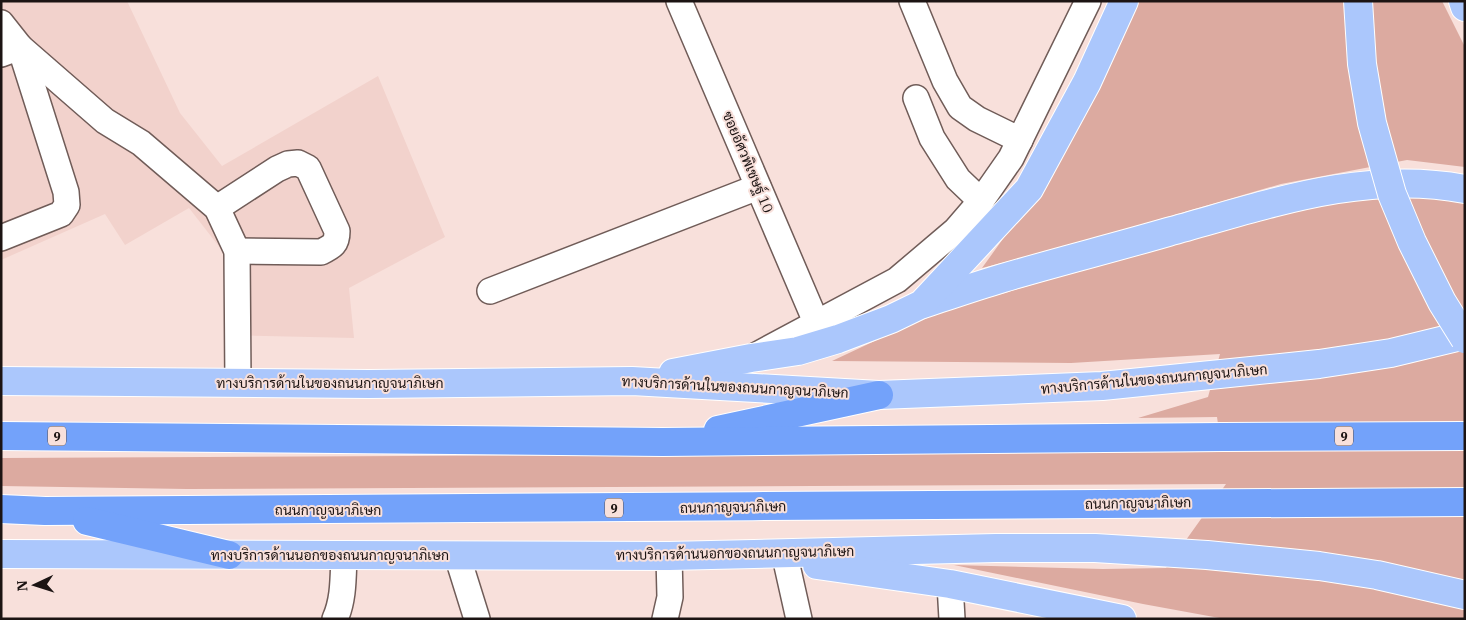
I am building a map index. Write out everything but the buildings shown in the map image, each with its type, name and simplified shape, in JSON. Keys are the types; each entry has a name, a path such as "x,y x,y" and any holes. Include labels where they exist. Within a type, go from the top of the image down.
{"highway":[{"path":"663,442 879,395"},
{"name":"9","path":"1,436 663,442 1224,436 1465,436"},
{"name":"ถนนกาญจนาภิเษก","path":"1,509 45,511 559,509 1227,502 1465,502"},
{"path":"45,511 229,555"}],"main road":[{"path":"922,304 1029,189 1087,82 1124,1"},
{"path":"1358,1 1362,64 1372,123 1392,194 1412,242 1442,302 1465,337"},
{"path":"1463,1 1465,7"},
{"path":"632,381 798,351 838,339 891,319 922,304 1002,278 1326,190 1362,184 1411,182 1465,189"},
{"name":"ทางบริการด้านในของถนนกาญจนาภิเษก","path":"1,381 369,384 632,381 879,395 1102,386 1318,364 1391,353 1465,337"},
{"name":"ทางบริการด้านนอกของถนนกาญจนาภิเษก","path":"1,554 669,556 996,548 1095,548 1206,555 1319,566 1376,576 1465,596"},
{"path":"738,554 950,584 1122,619"}],"street":[{"name":"ซอยอัศวพิเชษฐ์ 10","path":"679,1 816,322"},
{"path":"912,1 945,81 960,107 1020,140"},
{"path":"751,358 897,280 956,230 981,201 1011,158 1088,1"},
{"path":"1,23 66,192 67,206 61,214 1,238"},
{"path":"11,51 106,121 141,142 217,208 237,251 238,383"},
{"path":"916,98 932,138 958,179 981,201"},
{"path":"217,208 277,169 288,164 298,163 308,168 337,230 337,240 331,247 321,252 237,251"},
{"path":"490,291 758,187"},
{"path":"334,619 339,609 343,591 344,555"},
{"path":"457,555 477,619"},
{"path":"666,619 670,597 669,556"},
{"path":"786,561 799,619"},
{"path":"950,584 952,619"}],"shaded area":[{"path":"1,1 127,1 180,113 222,166 378,76 445,237 349,288 354,338 227,335 228,258 189,208 125,245 105,214 1,260"},
{"path":"1132,1 1442,1 1465,47 1465,167 1407,160 1281,184 1068,246 982,268 1018,218"},
{"path":"1355,193 1465,198 1465,619 1225,619 954,565 1103,569 1166,568 1226,484 187,489 1,486 1,458 1222,452 1217,417 1138,418 1208,397 1220,354 1071,363 832,361 930,315 1245,222"}]}
